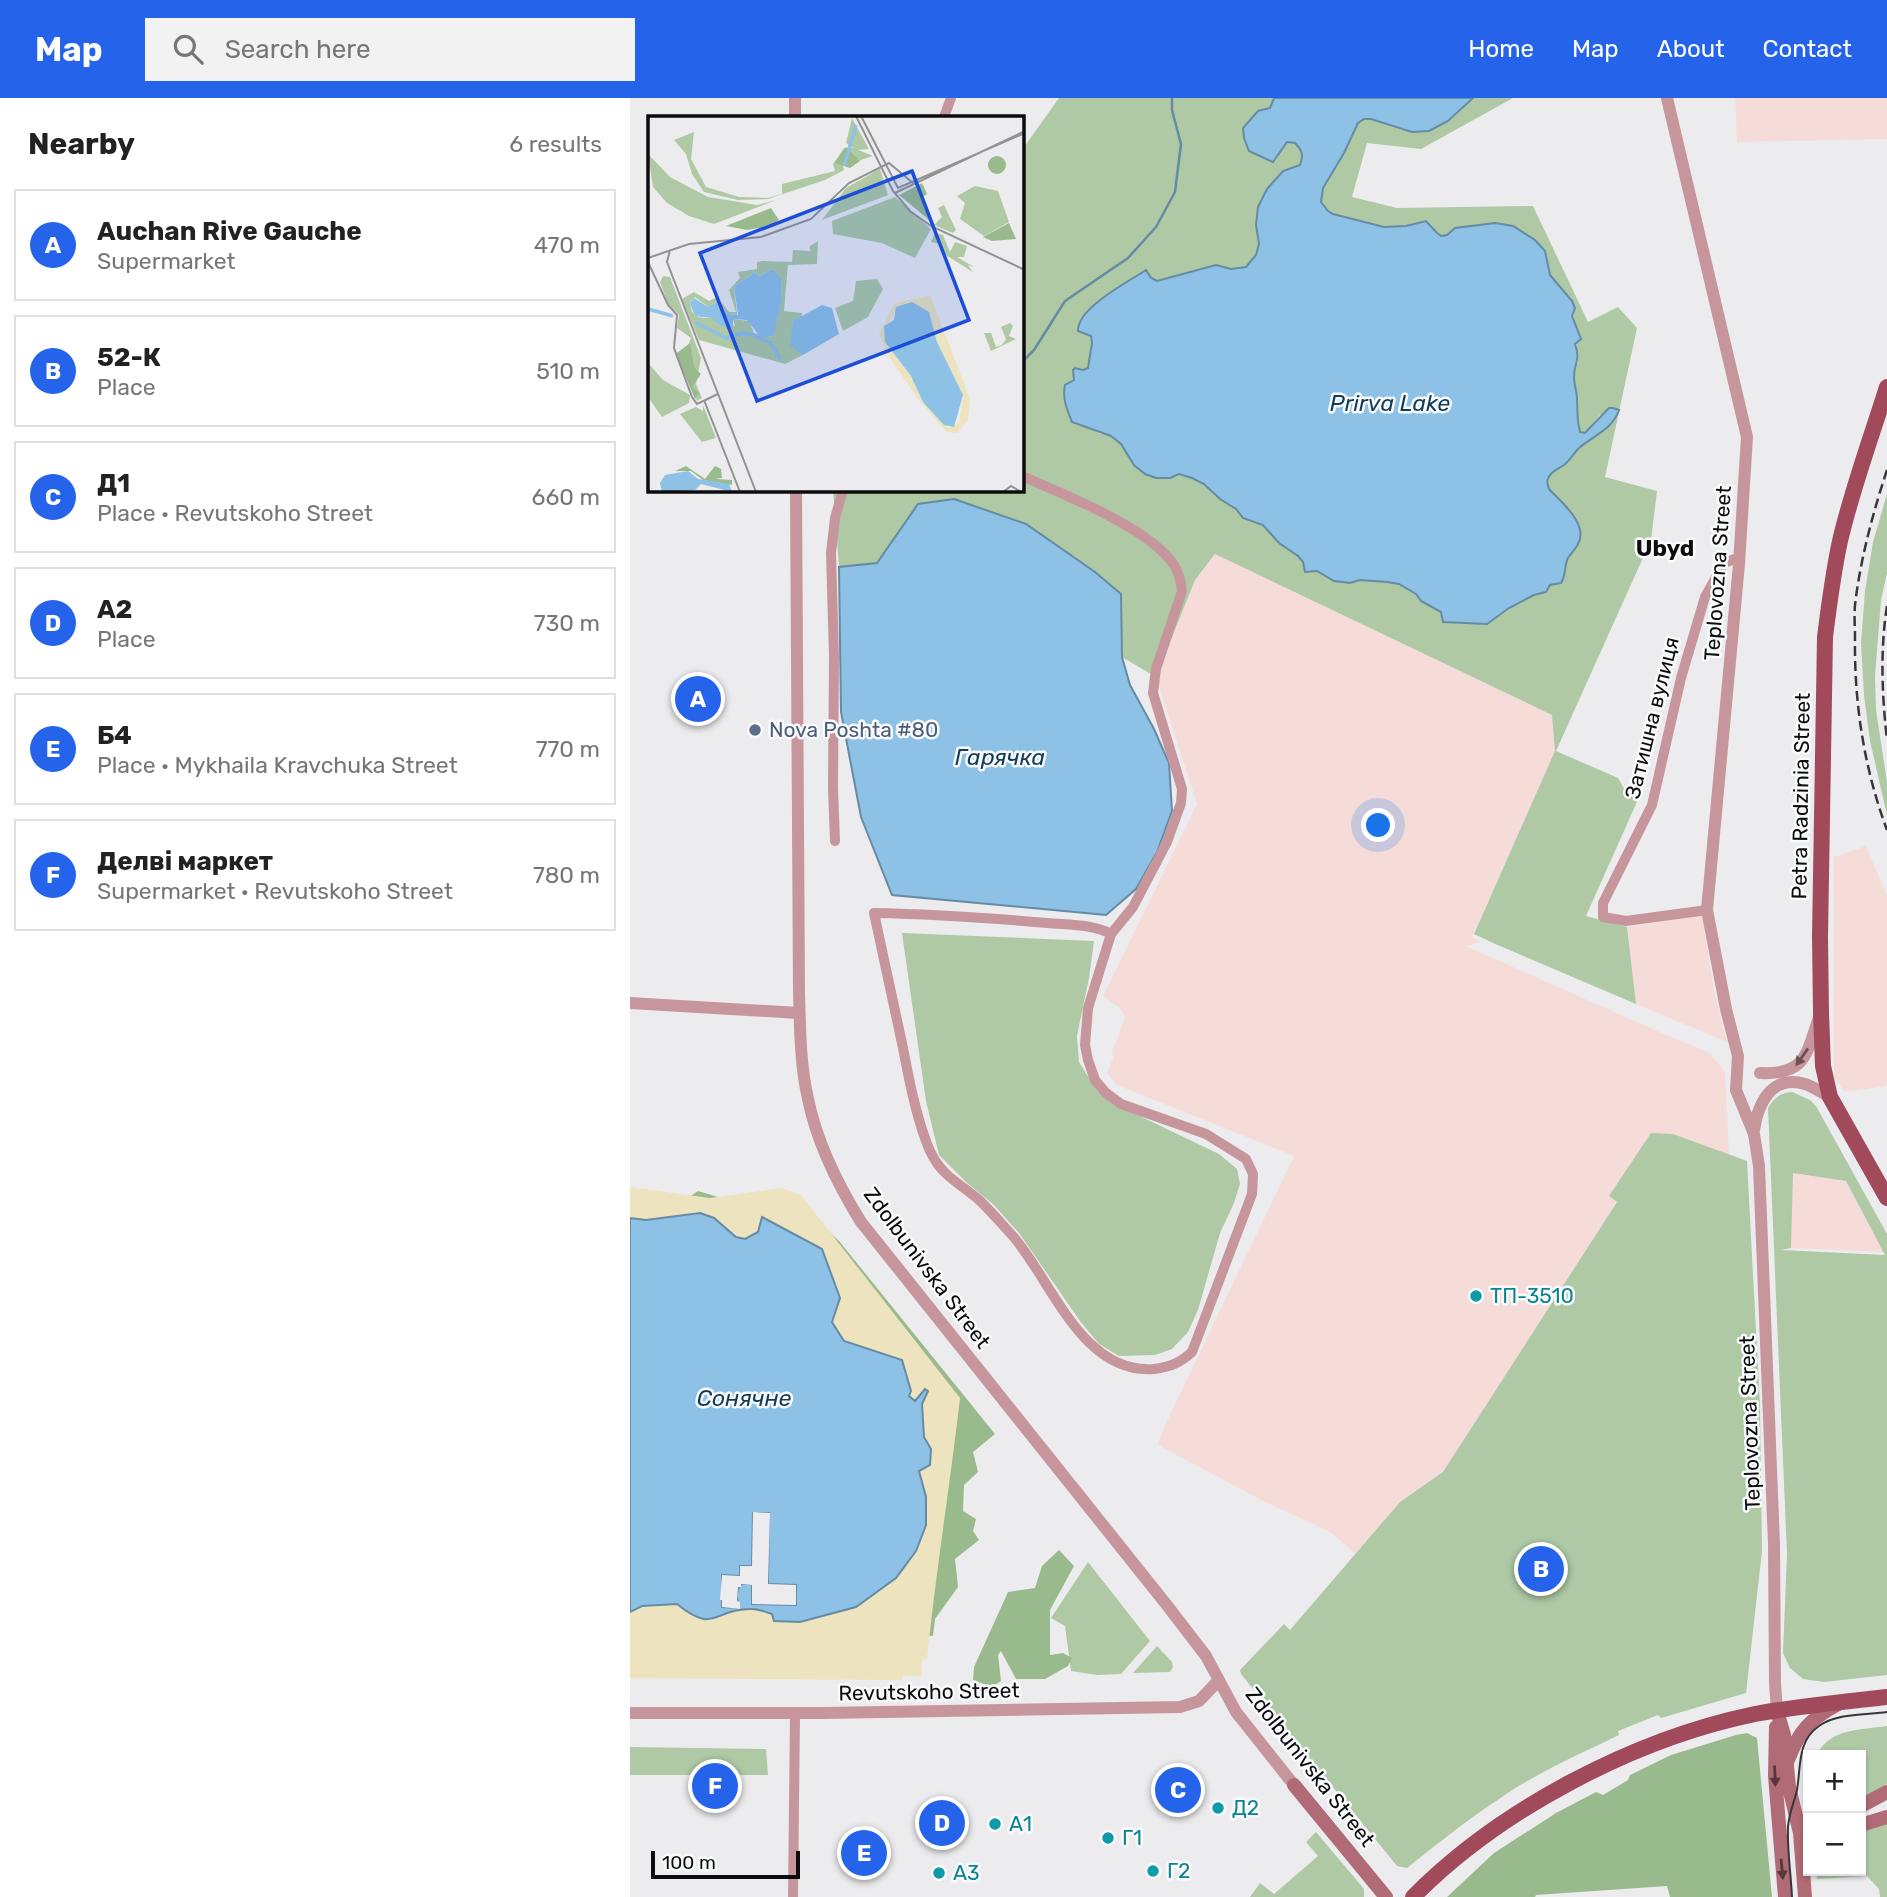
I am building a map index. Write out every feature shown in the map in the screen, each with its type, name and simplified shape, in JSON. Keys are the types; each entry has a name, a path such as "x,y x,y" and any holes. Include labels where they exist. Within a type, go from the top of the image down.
{"main road":[{"name":"Petra Radzinia Street","path":"1887,387 1841,540 1831,591 1825,637 1821,846 1821,1013 1824,1066 1830,1097 1887,1198"},
{"path":"1777,1711 1792,1700 1887,1688"},
{"path":"1413,1897 1500,1825 1578,1780 1629,1755 1706,1726 1777,1711 1887,1697"},
{"path":"1787,1761 1797,1739 1808,1724 1820,1713 1841,1702"},
{"path":"1777,1711 1784,1735 1790,1787 1803,1828"},
{"path":"1777,1711 1775,1776 1785,1897"},
{"name":"Zdolbunivska Street","path":"1294,1785 1386,1897"},
{"path":"1790,1787 1803,1804"},
{"path":"1866,1803 1887,1792"},
{"path":"1866,1823 1887,1817"},
{"path":"1780,1841 1803,1831"},
{"path":"1805,1897 1806,1876"}],"street":[{"path":"795,98 795,116"},
{"path":"944,116 951,98"},
{"name":"Teplovozna Street","path":"1667,98 1747,437 1740,557 1707,910 1738,1056 1736,1085"},
{"path":"1024,477 1133,529 1167,556 1181,579 1182,591 1156,669 1153,693 1182,789 1181,803 1167,842 1133,907 1111,934 1088,1008 1085,1045 1096,1080 1105,1092 1121,1104 1206,1134 1225,1144 1246,1158 1253,1174 1252,1194 1192,1352 1181,1362 1166,1368 1144,1370 1129,1367 1105,1355 1088,1341 1063,1312 1037,1268 1013,1236 979,1200 935,1161 925,1138 912,1089 874,913 1025,921 1092,927 1111,934"},
{"name":"Zdolbunivska Street","path":"796,492 800,1013 803,1071 815,1126 840,1187 861,1223 1166,1604 1206,1656 1236,1712 1294,1785"},
{"path":"835,841 832,788 834,657 831,553 835,518 843,492"},
{"name":"Затишна вулиця","path":"1707,910 1626,921 1603,917 1603,903 1652,805 1681,678 1705,597 1724,563 1740,557"},
{"path":"630,1003 800,1013"},
{"path":"1821,1013 1801,1063 1787,1072 1750,1071 1741,1075 1736,1085 1741,1098 1752,1103 1783,1084 1799,1083 1830,1097"},
{"path":"1738,1056 1767,1080 1766,1095"},
{"name":"Teplovozna Street","path":"1754,1134 1756,1117 1766,1095"},
{"name":"Teplovozna Street","path":"1741,1098 1754,1134 1759,1166 1774,1544 1777,1711"},
{"name":"Revutskoho Street","path":"630,1713 1180,1707 1199,1702 1219,1680"},
{"path":"793,1897 795,1713"}],"shaded area":[{"path":"1735,98 1887,98 1887,139 1737,142"},
{"path":"1215,554 1552,715 1556,751 1472,937 1481,942 1466,946 1710,1053 1725,1072 1729,1155 1673,1134 1610,1197 1617,1202 1443,1473 1400,1502 1356,1554 1330,1532 1265,1502 1158,1445 1294,1156 1117,1085 1107,1073 1125,1018 1122,1010 1103,996 1197,804 1156,677 1195,580"},
{"path":"1866,846 1887,896 1887,1086 1845,1092 1834,1078 1834,857"},
{"path":"1702,915 1714,991 1727,1042 1636,1004 1627,927"},
{"path":"1792,1173 1846,1181 1884,1252 1791,1248"}],"green space":[{"path":"1059,98 1274,98 1249,151 1270,161 1276,160 1287,142 1299,146 1302,156 1300,165 1283,171 1256,225 1260,244 1256,255 1246,267 1231,269 1215,265 1157,281 1151,278 1146,270 1089,334 1092,343 1088,368 1075,368 1074,380 1067,383 1098,433 1111,436 1121,444 1134,465 1170,478 1179,474 1204,484 1243,517 1263,525 1279,543 1303,562 1334,581 1350,583 1360,580 1399,584 1441,612 1498,617 1521,602 1546,592 1550,584 1563,580 1568,559 1580,538 1576,518 1549,489 1548,479 1579,448 1607,427 1619,410 1600,415 1585,433 1580,432 1576,418 1578,401 1574,373 1578,361 1573,312 1550,275 1550,269 1495,223 1455,228 1447,235 1441,236 1422,222 1398,227 1379,226 1330,213 1322,204 1321,194 1324,182 1345,151 1353,131 1364,119 1408,131 1420,131 1448,121 1473,98 1513,98 1421,149 1367,143 1352,197 1397,208 1533,206 1588,322 1618,307 1637,328 1605,477 1657,491 1651,540 1556,751 1618,778 1625,790 1640,795 1586,916 1627,927 1636,1004 1474,934 1555,751 1552,715 1215,554 1195,580 1156,677 1122,657 1121,594 918,504 877,563 839,567 833,492 1024,492 1024,147"},
{"path":"1887,494 1887,573 1881,600 1875,676 1876,710 1887,782 1887,815 1870,741 1861,643 1865,591 1873,542"},
{"path":"902,933 1094,941 1077,1036 1079,1062 1098,1092 1146,1119 1219,1154 1237,1169 1240,1184 1220,1233 1198,1310 1188,1332 1172,1349 1155,1355 1119,1356 1099,1344 1019,1233 994,1205 939,1155 926,1101"},
{"path":"1792,1092 1810,1100 1816,1106 1887,1234 1887,1675 1824,1682 1803,1679 1790,1668 1783,1653 1787,1554 1768,1108 1778,1096","holes":["1793,1173 1846,1181 1885,1255 1781,1250 1791,1248"]},
{"path":"1651,1133 1673,1134 1747,1161 1760,1406 1762,1551 1746,1693 1661,1718 1658,1715 1618,1731 1619,1735 1513,1790 1407,1868 1397,1866 1240,1670 1284,1624 1290,1630 1400,1502 1443,1472 1617,1202 1609,1196"},
{"path":"698,1191 728,1200 794,1199 839,1241 995,1434 973,1452 978,1472 964,1485 963,1511 976,1519 973,1531 979,1540 955,1559 958,1587 935,1619 933,1636 876,1631 630,1225 630,1205 685,1200"},
{"path":"1059,1550 1074,1566 1050,1610 1050,1655 1063,1653 1072,1658 1068,1666 1045,1679 1016,1679 1001,1651 998,1655 1001,1681 992,1687 973,1680 974,1667 1008,1592 1035,1588 1042,1566"},
{"path":"1088,1562 1150,1641 1121,1674 1097,1675 1071,1671 1065,1626 1051,1618"},
{"path":"1157,1646 1172,1662 1170,1672 1133,1673"},
{"path":"1887,1726 1887,1784 1866,1796 1866,1750 1820,1750 1838,1735"},
{"path":"1747,1733 1757,1738 1772,1897 1670,1897 1667,1886 1535,1897 1447,1897 1494,1853 1556,1813 1596,1792 1603,1795 1628,1780 1630,1775 1671,1755"},
{"path":"630,1747 766,1749 768,1775 630,1775"},
{"path":"1887,1820 1887,1897 1880,1897 1879,1889 1867,1876 1817,1879 1817,1876 1866,1876 1866,1828"},
{"path":"1316,1832 1364,1889 1364,1897 1250,1897 1260,1883 1274,1894 1318,1856 1306,1842"}],"sand":[{"path":"630,1187 710,1198 782,1188 801,1195 960,1398 927,1658 922,1661 921,1677 902,1676 902,1680 630,1678 630,1612 641,1606 677,1604 693,1617 713,1620 728,1613 752,1608 799,1622 856,1607 896,1578 926,1497 919,1470 930,1465 931,1449 924,1437 922,1404 928,1391 925,1390 915,1401 909,1396 902,1360 844,1341 831,1322 840,1297 762,1217 758,1232 745,1239 736,1237 714,1218 700,1213 646,1220 630,1218"}],"water":[{"name":"Prirva Lake","path":"1274,98 1473,98 1448,121 1429,131 1412,132 1371,119 1358,123 1323,188 1321,202 1333,214 1384,227 1406,226 1426,221 1441,236 1447,235 1455,228 1495,223 1513,226 1535,240 1545,251 1550,275 1575,308 1572,316 1581,339 1575,344 1577,358 1574,372 1580,432 1585,433 1609,408 1619,410 1612,423 1579,448 1549,476 1549,489 1572,514 1580,529 1578,544 1568,558 1561,583 1550,585 1546,592 1509,608 1487,624 1443,622 1441,612 1399,584 1360,580 1350,583 1334,581 1317,571 1305,572 1303,562 1298,556 1279,543 1263,525 1243,518 1236,509 1204,484 1179,474 1170,478 1156,478 1145,474 1134,465 1121,444 1111,436 1072,422 1064,390 1065,385 1074,380 1075,368 1088,368 1091,336 1078,331 1080,322 1094,305 1146,270 1151,278 1157,281 1216,265 1231,269 1246,267 1256,255 1259,244 1256,225 1258,207 1267,189 1283,171 1300,165 1302,158 1301,150 1295,143 1287,142 1273,162 1249,151 1243,128 1258,111 1270,108"},
{"name":"Гарячка","path":"954,499 1026,524 1095,572 1121,594 1122,657 1130,685 1169,763 1172,811 1157,852 1136,889 1106,915 892,895 861,817 841,712 839,567 877,563 918,504"},
{"name":"Сонячне","path":"700,1213 714,1218 736,1237 745,1239 758,1232 762,1217 822,1249 840,1298 832,1322 844,1341 902,1360 911,1391 909,1396 915,1401 925,1389 928,1391 922,1404 924,1437 931,1449 930,1465 919,1471 926,1497 926,1525 916,1551 896,1578 856,1607 800,1622 774,1621 772,1614 753,1609 738,1610 714,1618 699,1618 677,1604 642,1606 630,1612 630,1218 646,1220","holes":["753,1513 769,1513 768,1584 796,1585 796,1605 752,1604 752,1584 741,1584 737,1592 739,1608 722,1607 722,1575 740,1576 740,1566 752,1566"]}],"pier":[{"path":"753,1512 770,1513 768,1584 796,1585 796,1605 752,1604 752,1585 741,1584 741,1587 738,1587 737,1601 740,1602 740,1609 722,1607 722,1575 740,1576 740,1566 752,1566","holes":["756,1516 766,1516 765,1586 792,1588 792,1602 756,1601 755,1582 741,1581 735,1586 733,1601 736,1605 726,1604 723,1597 725,1578 741,1580 744,1569 755,1567"]}],"waterway":[{"path":"1024,360 1034,350 1065,301 1128,258 1156,227 1175,192 1181,144 1172,110 1172,98"}],"tram line":[{"path":"1792,1897 1788,1827 1797,1790 1801,1755 1807,1739 1819,1726 1834,1719 1887,1712"}],"railway":[{"path":"1887,470 1872,520 1855,605 1856,686 1862,735 1872,783 1887,830"},
{"path":"1887,606 1882,673 1887,740"}],"place":[{"name":"Auchan Rive Gauche","path":"698,699"},
{"name":"Nova Poshta #80","path":"755,730"},
{"name":"ТП-3510","path":"1476,1296"},
{"name":"52-К","path":"1541,1569"},
{"name":"Делві маркет","path":"715,1786"},
{"name":"Д1","path":"1178,1790"},
{"name":"Д2","path":"1218,1808"},
{"name":"А2","path":"942,1823"},
{"name":"А1","path":"995,1824"},
{"name":"Г1","path":"1108,1838"},
{"name":"Б4","path":"864,1853"},
{"name":"Г2","path":"1153,1871"},
{"name":"А3","path":"939,1873"}],"district":[{"name":"Ubyd","path":"1665,548"}]}
